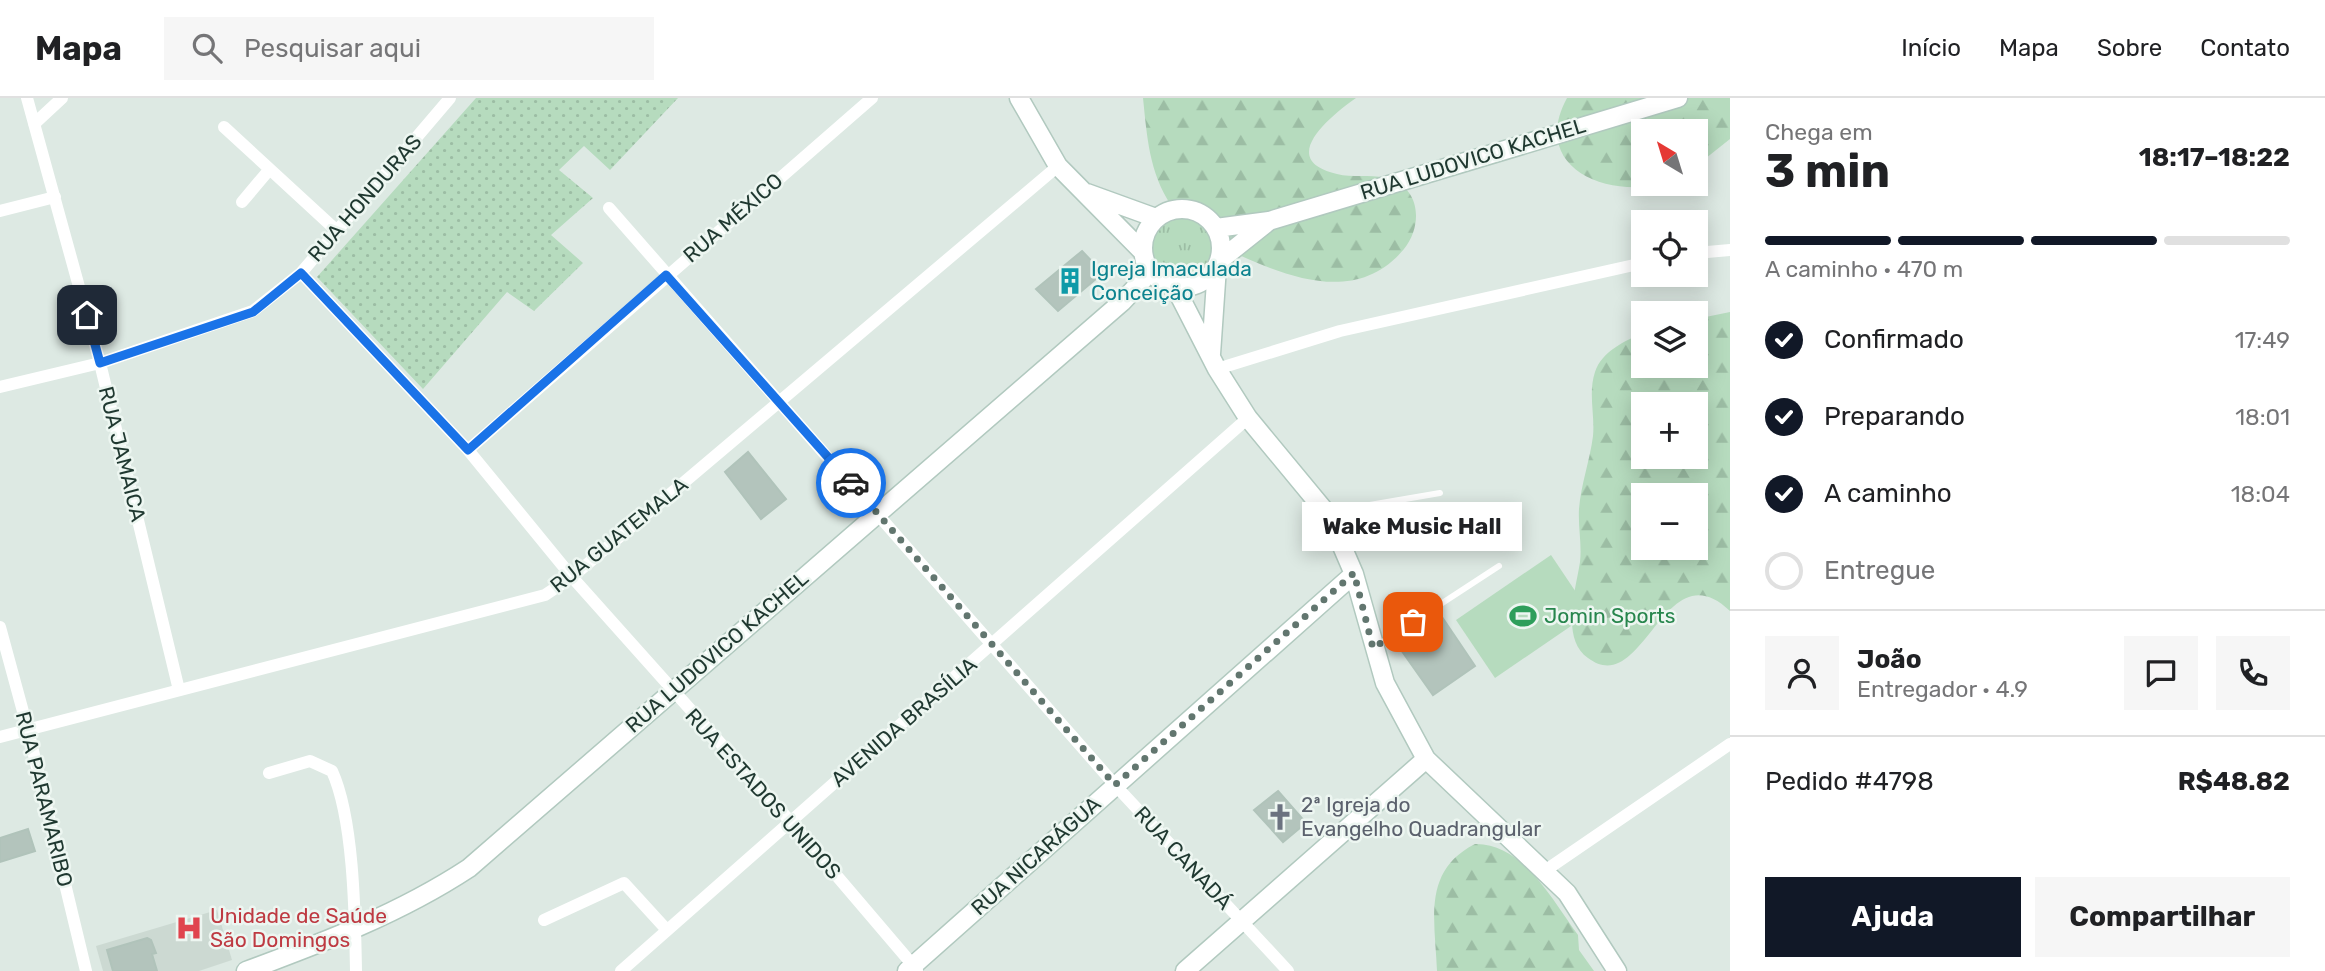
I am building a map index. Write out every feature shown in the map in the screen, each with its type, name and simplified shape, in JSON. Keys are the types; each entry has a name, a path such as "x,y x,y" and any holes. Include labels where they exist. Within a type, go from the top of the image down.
{"main road":[{"path":"1019,98 1058,166 1079,191 1142,251 1150,272 1157,280 1175,287 1191,287 1206,279 1218,264"},
{"name":"RUA LUDOVICO KACHEL","path":"1216,228 1269,221 1678,98"},
{"path":"1079,191 1156,218"},
{"path":"1142,251 1145,232 1156,218 1168,211 1182,208 1196,211 1216,228 1222,250 1218,264 1214,363"},
{"name":"RUA LUDOVICO KACHEL","path":"1218,264 1269,221"},
{"name":"RUA LUDOVICO KACHEL","path":"246,971 355,931 428,895 469,868 671,690 1122,302 1150,272"},
{"path":"1175,287 1214,363 1248,418 1329,516 1354,573 1385,683 1426,759 1546,870 1567,893 1617,971"},
{"name":"RUA NICARÁGUA","path":"912,969 1354,573"},
{"path":"1185,971 1426,759"}],"street":[{"name":"RUA JAMAICA","path":"27,98 100,363 179,690"},
{"path":"34,124 62,98"},
{"name":"RUA HONDURAS","path":"0,387 100,363 253,312 301,273 450,98"},
{"name":"RUA MÉXICO","path":"468,450 872,98"},
{"path":"224,127 337,231"},
{"name":"RUA GUATEMALA","path":"0,737 545,595 572,578 1058,166"},
{"path":"242,202 269,170"},
{"path":"0,211 55,197"},
{"name":"RUA CANADÁ","path":"608,208 879,513 1115,785 1288,971"},
{"path":"1708,252 1730,250"},
{"path":"1214,363 1340,331 1631,266"},
{"name":"RUA ESTADOS UNIDOS","path":"301,273 468,450 572,578 790,821 912,969"},
{"name":"AVENIDA BRASÍLIA","path":"621,971 1248,418"},
{"name":"RUA PARAMARIBO","path":"0,627 28,730 86,971"},
{"path":"1546,870 1730,744"},
{"path":"269,773 310,761 332,771 340,788 355,931 356,971"},
{"path":"544,920 624,883 666,929"}],"lane":[{"path":"1329,516 1358,507 1440,493"},
{"path":"1373,648 1499,566"}],"shaded area":[{"name":"Unidade de Saúde São Domingos","path":"217,910 232,960 199,971 103,971 96,946"}],"green space":[{"path":"476,98 678,98 610,170 584,146 559,170 593,198 551,235 583,263 534,311 507,292 423,389 317,277"},
{"path":"1143,98 1356,98 1334,115 1314,137 1309,148 1310,159 1319,167 1337,174 1385,178 1406,189 1412,197 1416,217 1410,239 1404,249 1387,265 1369,276 1329,282 1288,274 1215,243 1178,215 1158,180 1150,153"},
{"path":"1567,98 1730,98 1730,139 1708,156 1708,119 1631,119 1631,187 1597,181 1579,172 1566,159 1558,142 1558,122"},
{"path":"1188,214 1209,229 1215,241 1213,261 1205,272 1188,282 1174,282 1157,272 1149,261 1147,241 1157,224 1168,216"},
{"path":"1730,312 1730,611 1707,596 1688,597 1671,609 1625,659 1607,665 1588,658 1580,651 1572,626 1572,606 1580,556 1579,509 1593,436 1593,380 1603,358 1631,339 1631,378 1708,378 1708,317"},
{"name":"Jomin Sports","path":"1551,555 1590,613 1495,678 1456,620"},
{"path":"1475,844 1492,846 1508,853 1535,876 1578,935 1579,950 1594,971 1437,971 1434,916 1439,883 1446,868 1458,855"}],"building":[{"name":"Igreja Imaculada Conceição","path":"1082,251 1103,273 1058,311 1036,289"},
{"path":"748,452 786,499 761,519 725,472"},
{"path":"1442,617 1475,666 1433,695 1399,647"},
{"name":"2ª Igreja do Evangelho Quadrangular","path":"1278,791 1306,823 1283,842 1254,810"},
{"path":"28,829 35,851 0,862 0,838"},
{"path":"147,938 151,940 156,953 152,954 157,971 113,971 107,950"}],"way so far":[{"path":"851,483 1115,785 1354,573 1373,648 1413,622"}],"place":[{"name":"Igreja Imaculada Conceição","path":"1070,281"},
{"name":"Jomin Sports","path":"1523,616"},
{"name":"Wake Music Hall","path":"1413,622"},
{"name":"2ª Igreja do Evangelho Quadrangular","path":"1280,817"},
{"name":"Unidade de Saúde São Domingos","path":"189,928"}],"route":[{"path":"87,315 100,363 253,312 301,273 468,450 666,275 851,483"}]}
